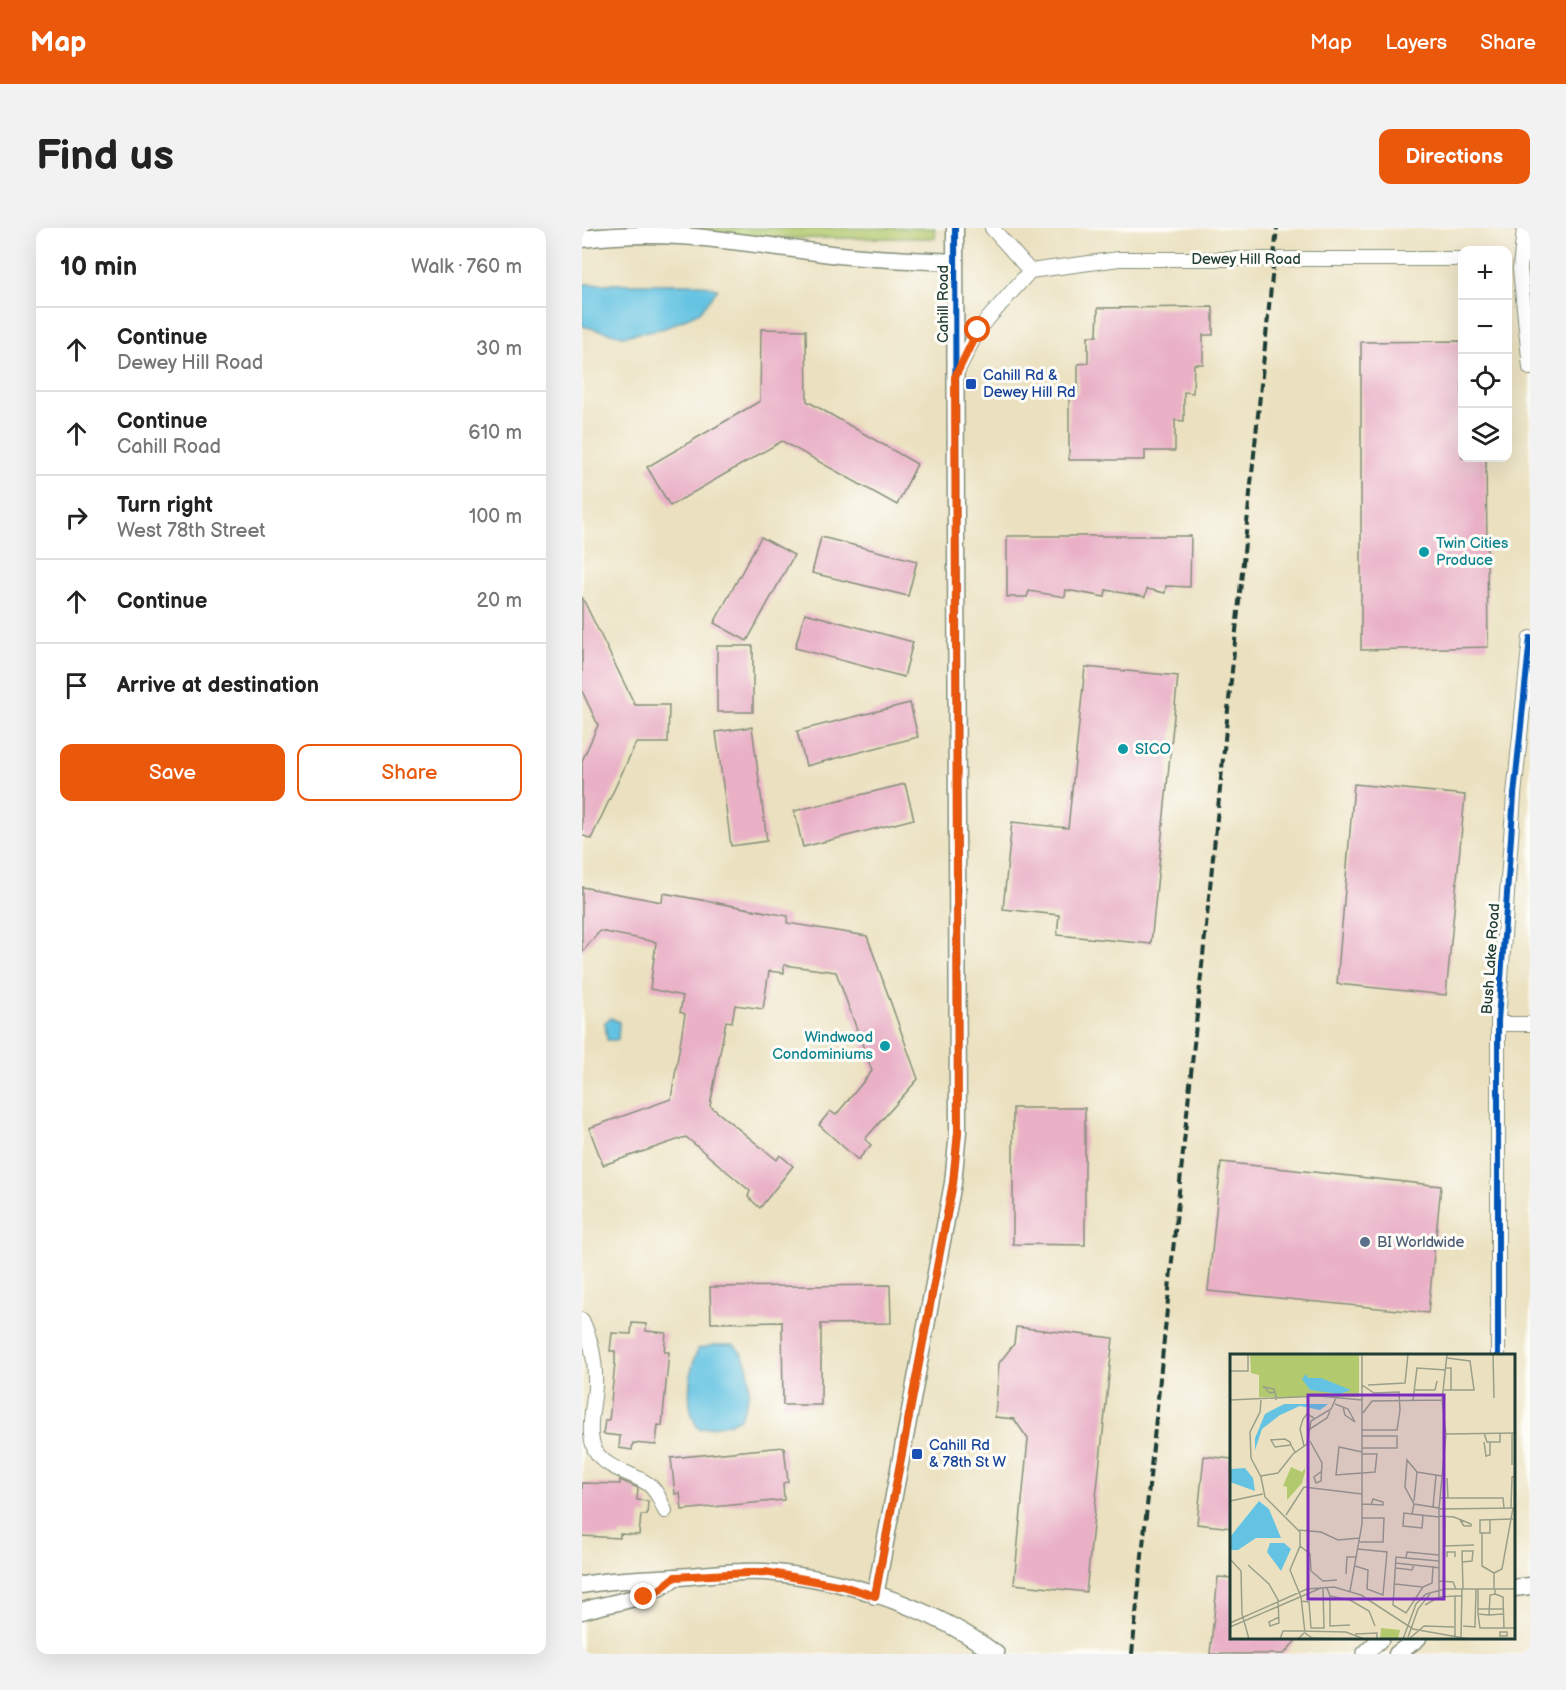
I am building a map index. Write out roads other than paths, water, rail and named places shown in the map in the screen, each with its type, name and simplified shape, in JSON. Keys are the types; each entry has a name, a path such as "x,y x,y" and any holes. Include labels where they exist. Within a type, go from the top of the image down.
{"street":[{"name":"Cahill Road","path":"875,1596 953,1183 958,1132 955,228"},
{"path":"955,377 978,330 1030,271 992,228"},
{"path":"1524,228 1514,259 1530,368"},
{"path":"582,239 657,233 744,240 851,257 956,262"},
{"name":"Dewey Hill Road","path":"1030,271 1119,259 1458,259"},
{"name":"Bush Lake Road","path":"1498,1354 1498,1024 1514,795 1530,638"},
{"path":"1498,1024 1530,1024"},
{"path":"582,1320 590,1337 595,1362 591,1427 595,1449 601,1458 624,1473 649,1484 665,1511"},
{"path":"582,1586 611,1580 765,1572 843,1586 875,1596 928,1615 996,1654"},
{"path":"582,1611 611,1602 644,1597 658,1591 675,1577"},
{"path":"1515,1588 1530,1586"},
{"path":"1365,1654 1381,1639"},
{"path":"1397,1654 1417,1639"}],"water":[{"path":"582,284 700,284 718,289 700,312 665,328 623,336 582,326"},
{"path":"611,1018 619,1022 618,1040 607,1040 605,1022"},
{"path":"714,1345 734,1345 741,1353 748,1370 749,1389 740,1418 728,1424 699,1429 691,1411 690,1378 698,1349"}],"railway":[{"path":"1132,1654 1277,228"}],"place":[{"name":"Cahill Rd & Dewey Hill Rd","path":"971,384"},
{"name":"Twin Cities Produce","path":"1424,552"},
{"name":"SICO","path":"1123,749"},
{"name":"Windwood Condominiums","path":"885,1046"},
{"name":"BI Worldwide","path":"1365,1242"},
{"name":"Cahill Rd & 78th St W","path":"917,1454"}]}
